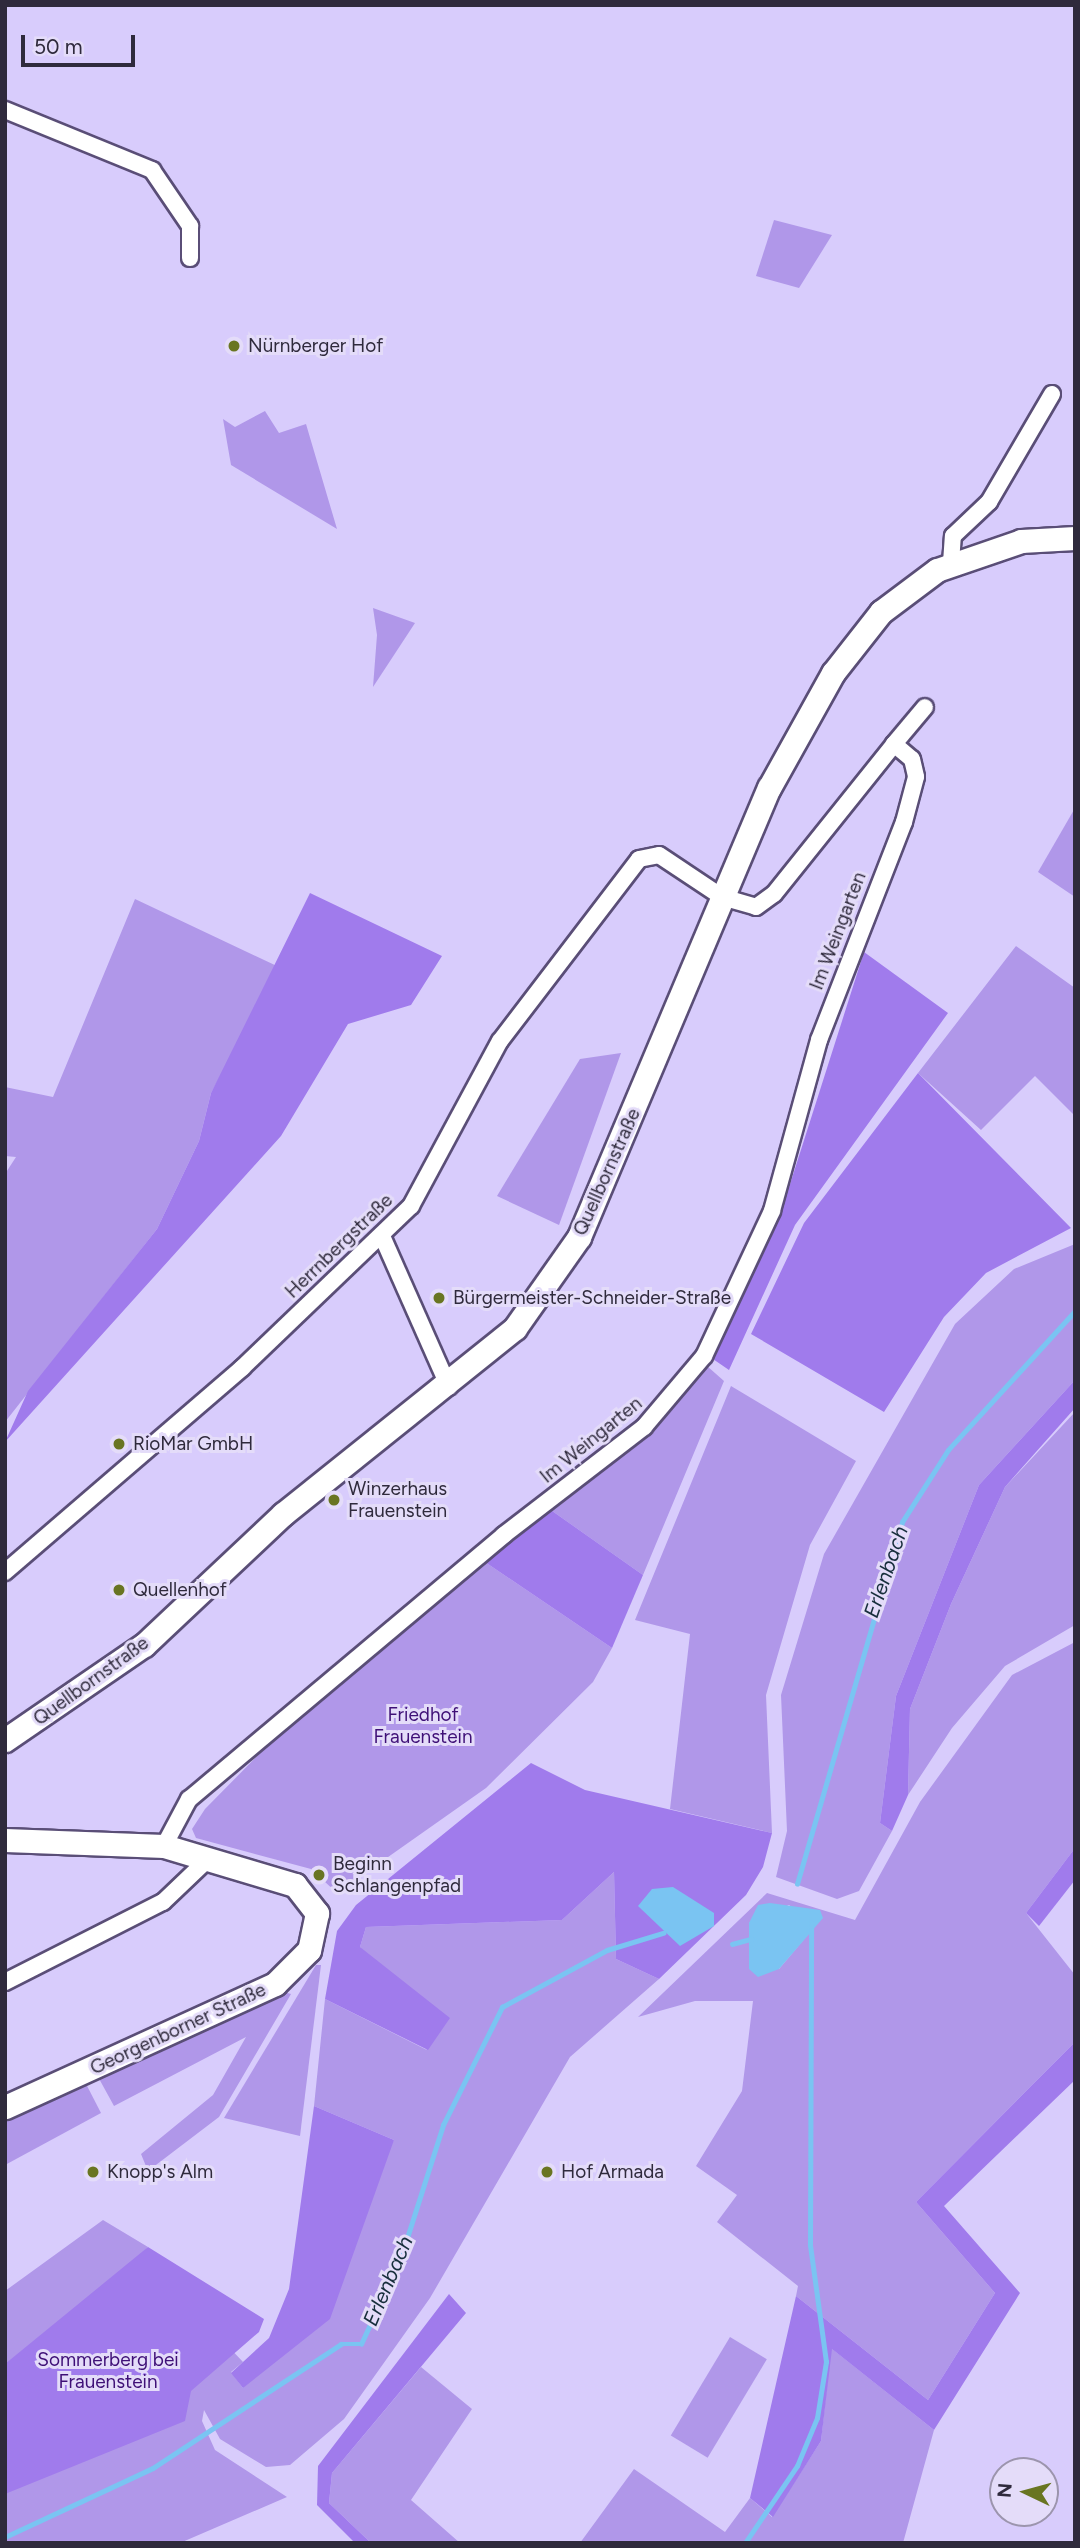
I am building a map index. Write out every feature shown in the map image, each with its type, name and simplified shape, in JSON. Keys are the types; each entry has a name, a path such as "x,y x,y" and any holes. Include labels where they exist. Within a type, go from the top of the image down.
{"main road":[{"name":"Quellbornstraße","path":"5,1740 123,1662 283,1514 449,1387 530,1311 579,1237 782,760 833,673 897,598 951,563 1021,541 1075,538"},
{"name":"Georgenborner Straße","path":"5,1840 164,1846 307,1894 317,1923 304,1959 264,1990 5,2107"}],"street":[{"path":"5,110 152,170 190,226 191,258"},
{"path":"951,563 953,536 989,502 1052,394"},
{"path":"722,897 741,905 766,903 925,707"},
{"name":"Im Weingarten","path":"164,1846 189,1799 504,1535 644,1427 704,1356 767,1224 819,1040 904,822 914,763 894,744"},
{"name":"Herrnbergstraße","path":"5,1572 242,1368 411,1206 500,1041 639,859 659,855 722,897"},
{"path":"382,1236 449,1387"},
{"path":"5,1982 163,1902 208,1859"}],"green space":[{"path":"774,220 832,235 799,288 756,276"},
{"path":"265,411 279,433 306,424 337,529 231,465 223,419 235,427"},
{"path":"373,608 415,623 373,687 377,635"},
{"path":"1075,808 1075,897 1038,872"},
{"path":"310,893 442,956 411,1005 348,1024 281,1136 5,1442 28,1391 157,1229 199,1141 211,1093"},
{"path":"135,899 279,967 211,1093 199,1141 157,1229 5,1422 5,1174 16,1157 5,1156 5,1087 53,1097"},
{"path":"1016,946 1075,988 1075,1116 1035,1076 981,1130 918,1073"},
{"path":"864,952 948,1013 795,1225 729,1370 710,1357 784,1203"},
{"path":"621,1053 559,1225 497,1196 580,1059"},
{"path":"918,1073 1071,1228 986,1273 944,1317 884,1412 751,1334 804,1223"},
{"path":"1075,1244 1075,1380 979,1485 896,1696 880,1823 892,1831 859,1891 837,1899 776,1877 787,1831 781,1695 824,1554 955,1324 1014,1269"},
{"path":"707,1366 724,1381 643,1575 548,1508 649,1428"},
{"path":"1075,1380 1075,1408 1005,1487 951,1604 910,1709 908,1795 892,1831 880,1823 896,1696 979,1485"},
{"path":"731,1386 856,1461 810,1545 766,1695 772,1833 670,1809 690,1634 635,1620"},
{"path":"1075,1412 1075,1625 1005,1666 952,1728 908,1795 910,1709 951,1604 1005,1487"},
{"path":"548,1508 643,1575 612,1648 482,1560"},
{"name":"Friedhof Frauenstein","path":"482,1560 612,1648 593,1682 486,1788 337,1893 311,1869 196,1838 192,1829 205,1809 276,1737"},
{"path":"1075,1642 1075,1848 1026,1913 1075,1975 1075,2042 916,2202 995,2293 928,2400 796,2296 798,2286 717,2222 737,2195 696,2166 742,2091 753,2001 695,2001 638,2017 767,1893 855,1920 920,1802 1012,1675","holes":["789,1905 816,1925 779,1969 749,1969 749,1923"]},
{"path":"531,1763 585,1790 772,1833 763,1867 746,1895 659,1979 616,1959 614,1872 562,1920 366,1927 360,1947 450,2018 428,2050 325,1999 337,1931 356,1905"},
{"path":"1075,1848 1075,1880 1039,1926 1026,1913"},
{"name":"Sommerberg bei Frauenstein","path":"614,1872 616,1959 659,1979 570,2057 430,2298 344,2419 290,2465 266,2467 220,2439 204,2410 202,2421 215,2450 287,2497 180,2543 5,2543 5,2291 103,2220 148,2247 141,2254 243,2362 231,2372 243,2388 394,2140 314,2106 325,1999 427,2050 360,1947 366,1927 562,1920"},
{"path":"316,1965 321,1965 300,2136 224,2118"},
{"path":"284,1992 291,1994 219,2117 148,2171 141,2154 213,2095 246,2037 114,2106 97,2075"},
{"path":"1075,2042 1075,2080 944,2206 1020,2293 934,2430 832,2349 821,2441 773,2517 750,2498 796,2296 928,2400 995,2293 916,2202"},
{"path":"84,2080 101,2113 5,2165 5,2114"},
{"path":"314,2106 394,2140 330,2319 243,2388 231,2373 269,2338 289,2289"},
{"name":"Sommerberg bei Frauenstein","path":"148,2247 264,2319 259,2332 191,2391 185,2421 5,2494 5,2364"},
{"path":"449,2294 466,2313 332,2473 329,2503 371,2543 355,2543 317,2505 318,2466"},
{"path":"730,2337 767,2359 708,2458 671,2436"},
{"path":"831,2348 934,2430 903,2543 580,2543 634,2469 725,2532 750,2498 772,2517 821,2441"},
{"path":"421,2367 472,2409 411,2500 460,2543 371,2543 329,2503 332,2473"}],"water":[{"path":"673,1887 714,1913 714,1926 680,1946 638,1906 652,1889"},
{"path":"770,1903 820,1910 823,1918 779,1969 758,1977 749,1969 749,1923 758,1905"}],"waterway":[{"name":"Erlenbach","path":"797,1884 902,1522 948,1450 1075,1311"},
{"name":"Erlenbach","path":"745,2543 797,2466 817,2418 826,2362 810,2245 811,1923"},
{"name":"Erlenbach","path":"5,2537 153,2468 341,2344 361,2344 400,2260 443,2125 502,2007 607,1950 663,1933"},
{"name":"Erlenbach","path":"732,1944 751,1939"}],"place":[{"name":"Nürnberger Hof","path":"234,346"},
{"name":"Bürgermeister-Schneider-Straße","path":"439,1298"},
{"name":"RioMar GmbH","path":"119,1444"},
{"name":"Winzerhaus Frauenstein","path":"334,1500"},
{"name":"Quellenhof","path":"119,1590"},
{"name":"Beginn Schlangenpfad","path":"319,1875"},
{"name":"Knopp's Alm","path":"93,2172"},
{"name":"Hof Armada","path":"547,2172"}]}
